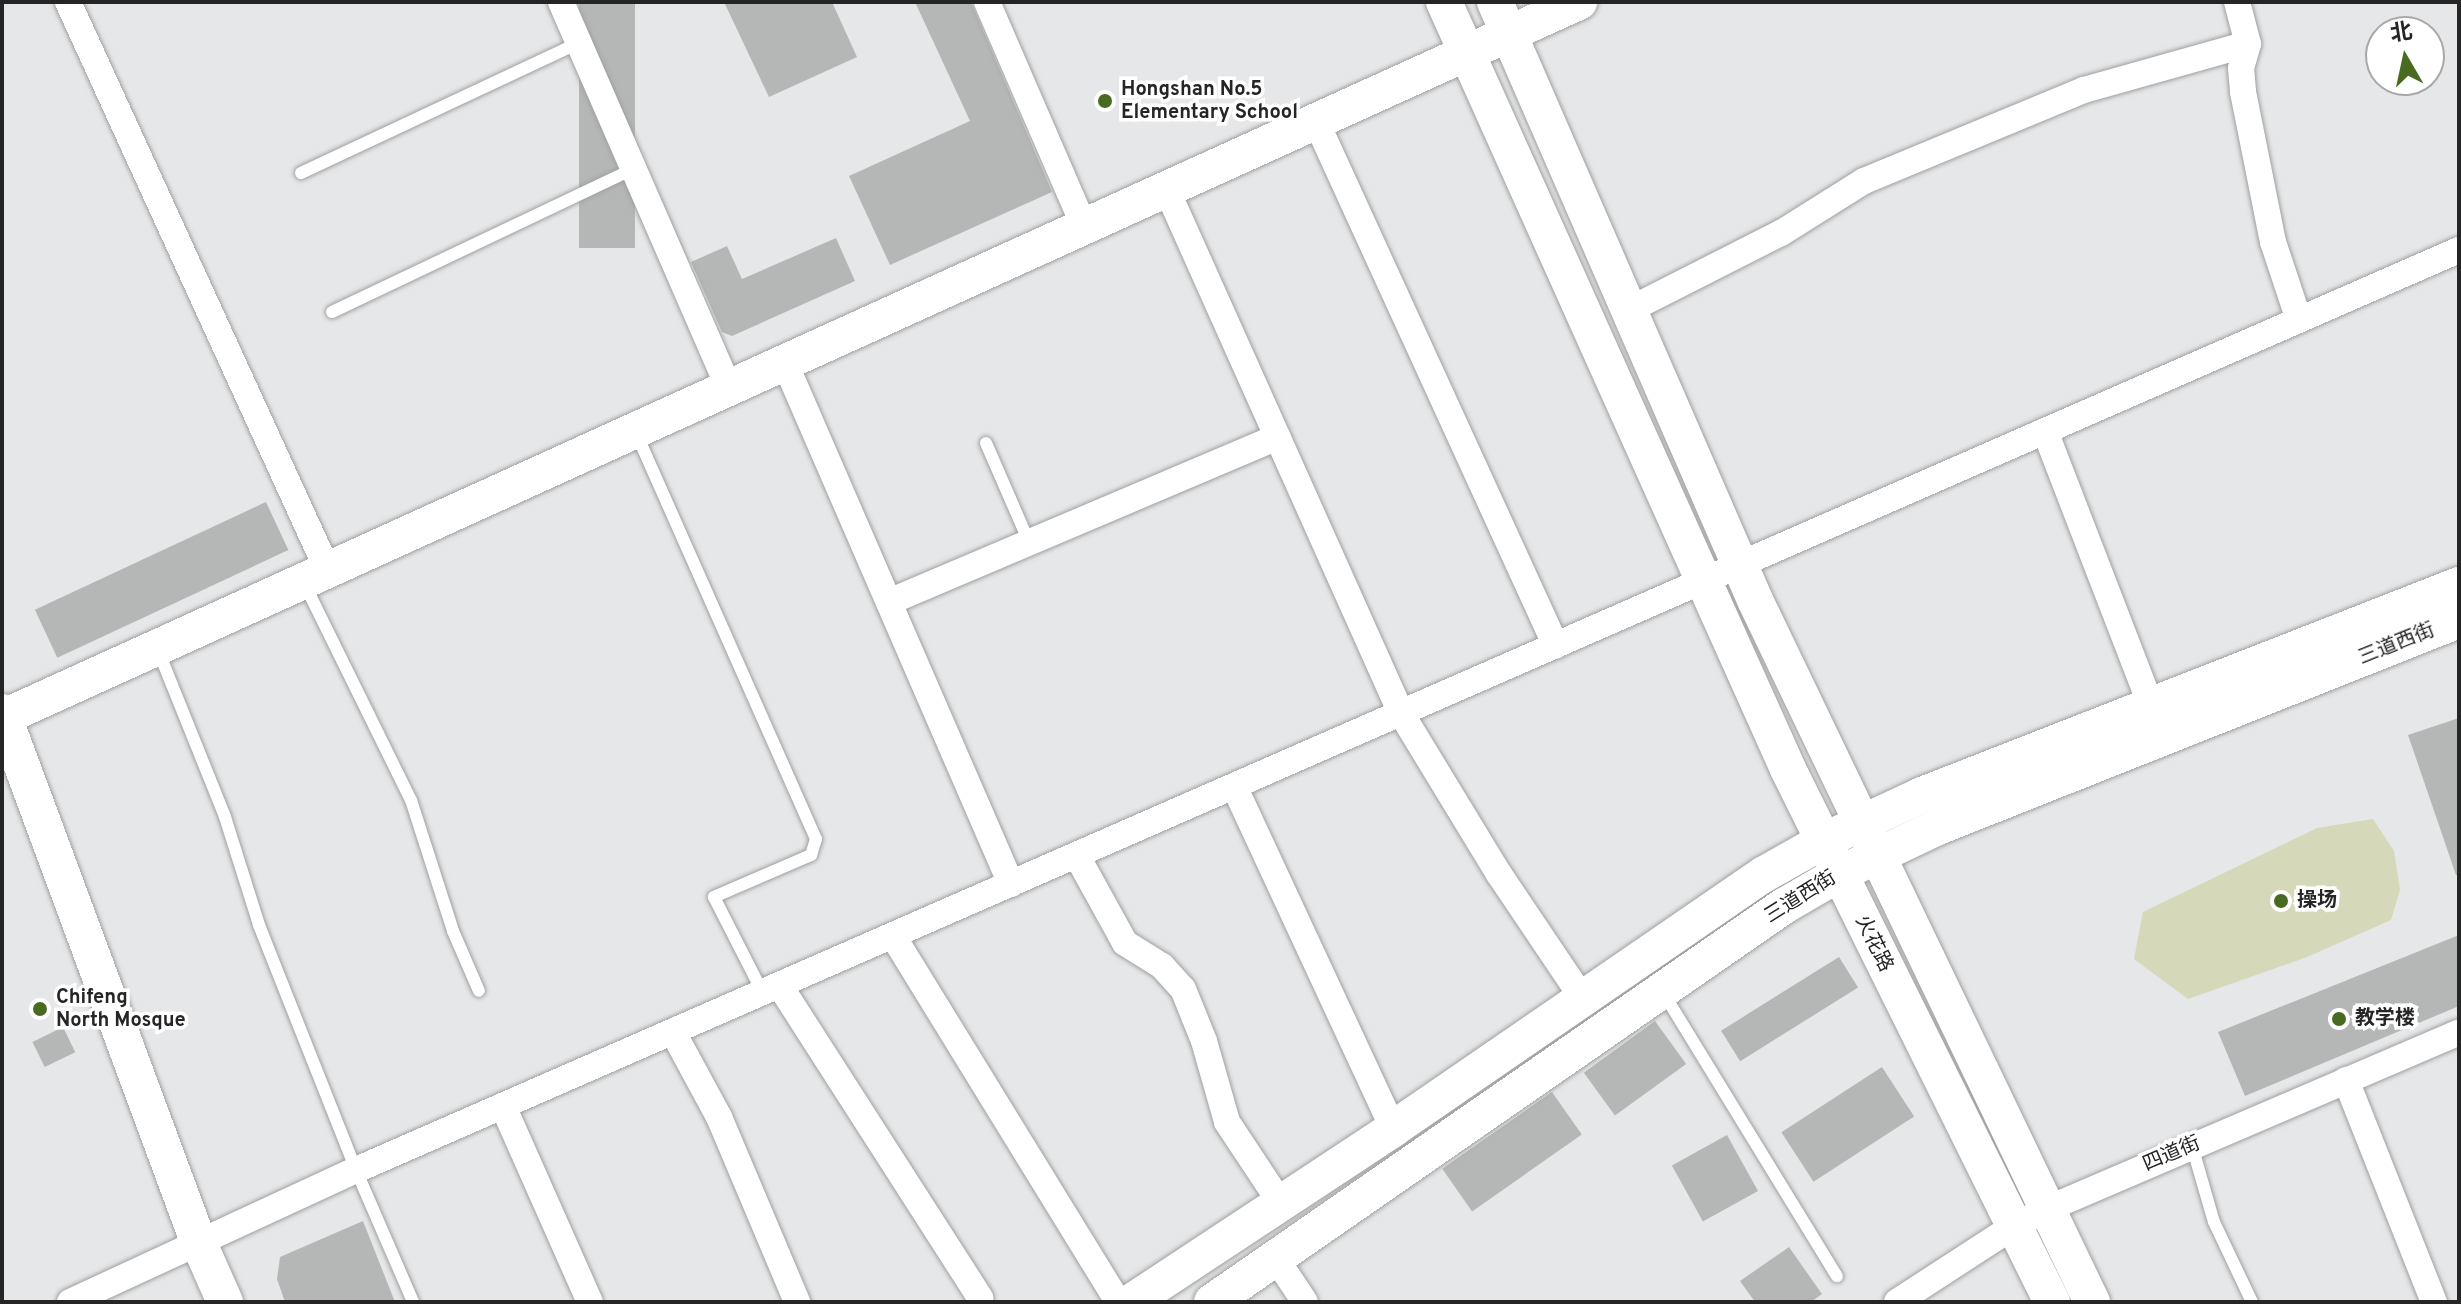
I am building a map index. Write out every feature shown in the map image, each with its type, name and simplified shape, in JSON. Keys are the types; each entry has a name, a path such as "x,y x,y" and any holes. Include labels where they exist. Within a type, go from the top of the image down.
{"street":[{"path":"68,2 316,576"},
{"path":"561,2 729,389"},
{"path":"987,2 1084,226"},
{"name":"火花路","path":"1444,2 1702,581 1823,841 2052,1302"},
{"path":"225,1302 198,1241 3,714 636,432 1466,51 1502,18 1579,2"},
{"path":"2237,2 2248,44 2241,68 2243,92 2273,242 2299,320"},
{"path":"1502,18 1740,565 1859,823 2092,1302"},
{"path":"1629,310 1781,233 1864,181 2084,90 2248,44"},
{"path":"1315,119 1556,646"},
{"path":"1166,188 1401,713 1499,874 1583,999"},
{"path":"70,1302 356,1170 2459,250"},
{"path":"785,363 1011,884"},
{"path":"2045,431 2151,706"},
{"path":"889,602 1277,437"},
{"path":"1131,1302 1393,1129 1763,875 1823,841 1859,823 2459,585"},
{"name":"三道西街","path":"1212,1302 1277,1260 1784,906 1839,874 1938,827 2459,620"},
{"path":"1235,788 1393,1129"},
{"path":"1077,856 1125,943 1162,966 1183,989 1204,1041 1227,1122 1280,1202"},
{"path":"893,936 1118,1302"},
{"path":"771,989 980,1298"},
{"path":"673,1032 719,1117 797,1302"},
{"name":"四道街","path":"1897,1302 2014,1226 2047,1209 2459,1032"},
{"path":"2346,1080 2434,1302"},
{"path":"503,1106 590,1302"},
{"path":"1277,1260 1305,1302"}],"lane":[{"path":"301,173 579,43"},
{"path":"332,312 633,169"},
{"path":"636,432 816,839 811,855 714,897 771,989"},
{"path":"986,443 1029,542"},
{"path":"316,576 411,800 453,931 479,991"},
{"path":"157,648 225,817 259,925 356,1170 413,1302"},
{"path":"1663,991 1837,1276"},
{"path":"2192,1146 2214,1222 2252,1302"}],"green space":[{"name":"操场","path":"2373,819 2394,851 2400,890 2391,920 2307,957 2188,999 2134,959 2143,912 2317,828"}],"building":[{"path":"579,2 635,2 635,248 579,248"},
{"path":"724,2 832,2 857,57 769,97"},
{"path":"915,2 971,2 1052,192 890,265 849,176 970,121"},
{"path":"836,238 855,281 732,336 722,332 691,262 727,246 742,279"},
{"path":"266,502 288,550 57,658 35,610"},
{"path":"2459,718 2459,875 2456,875 2408,735"},
{"name":"教学楼","path":"2459,935 2459,1006 2245,1096 2218,1032"},
{"path":"1839,957 1858,988 1740,1061 1721,1031"},
{"path":"1655,1021 1686,1064 1615,1116 1584,1073"},
{"path":"63,1027 75,1052 45,1067 32,1042"},
{"path":"1882,1067 1914,1116 1813,1182 1781,1132"},
{"path":"1552,1092 1582,1135 1472,1211 1442,1169"},
{"path":"1727,1135 1758,1191 1703,1222 1672,1166"},
{"path":"363,1221 395,1302 285,1302 277,1279 280,1257"},
{"path":"1789,1247 1822,1294 1811,1302 1755,1302 1740,1281"}],"place":[{"name":"Hongshan No.5 Elementary School","path":"1105,101"},
{"name":"操场","path":"2281,901"},
{"name":"Chifeng North Mosque","path":"40,1009"},
{"name":"教学楼","path":"2339,1019"}]}
